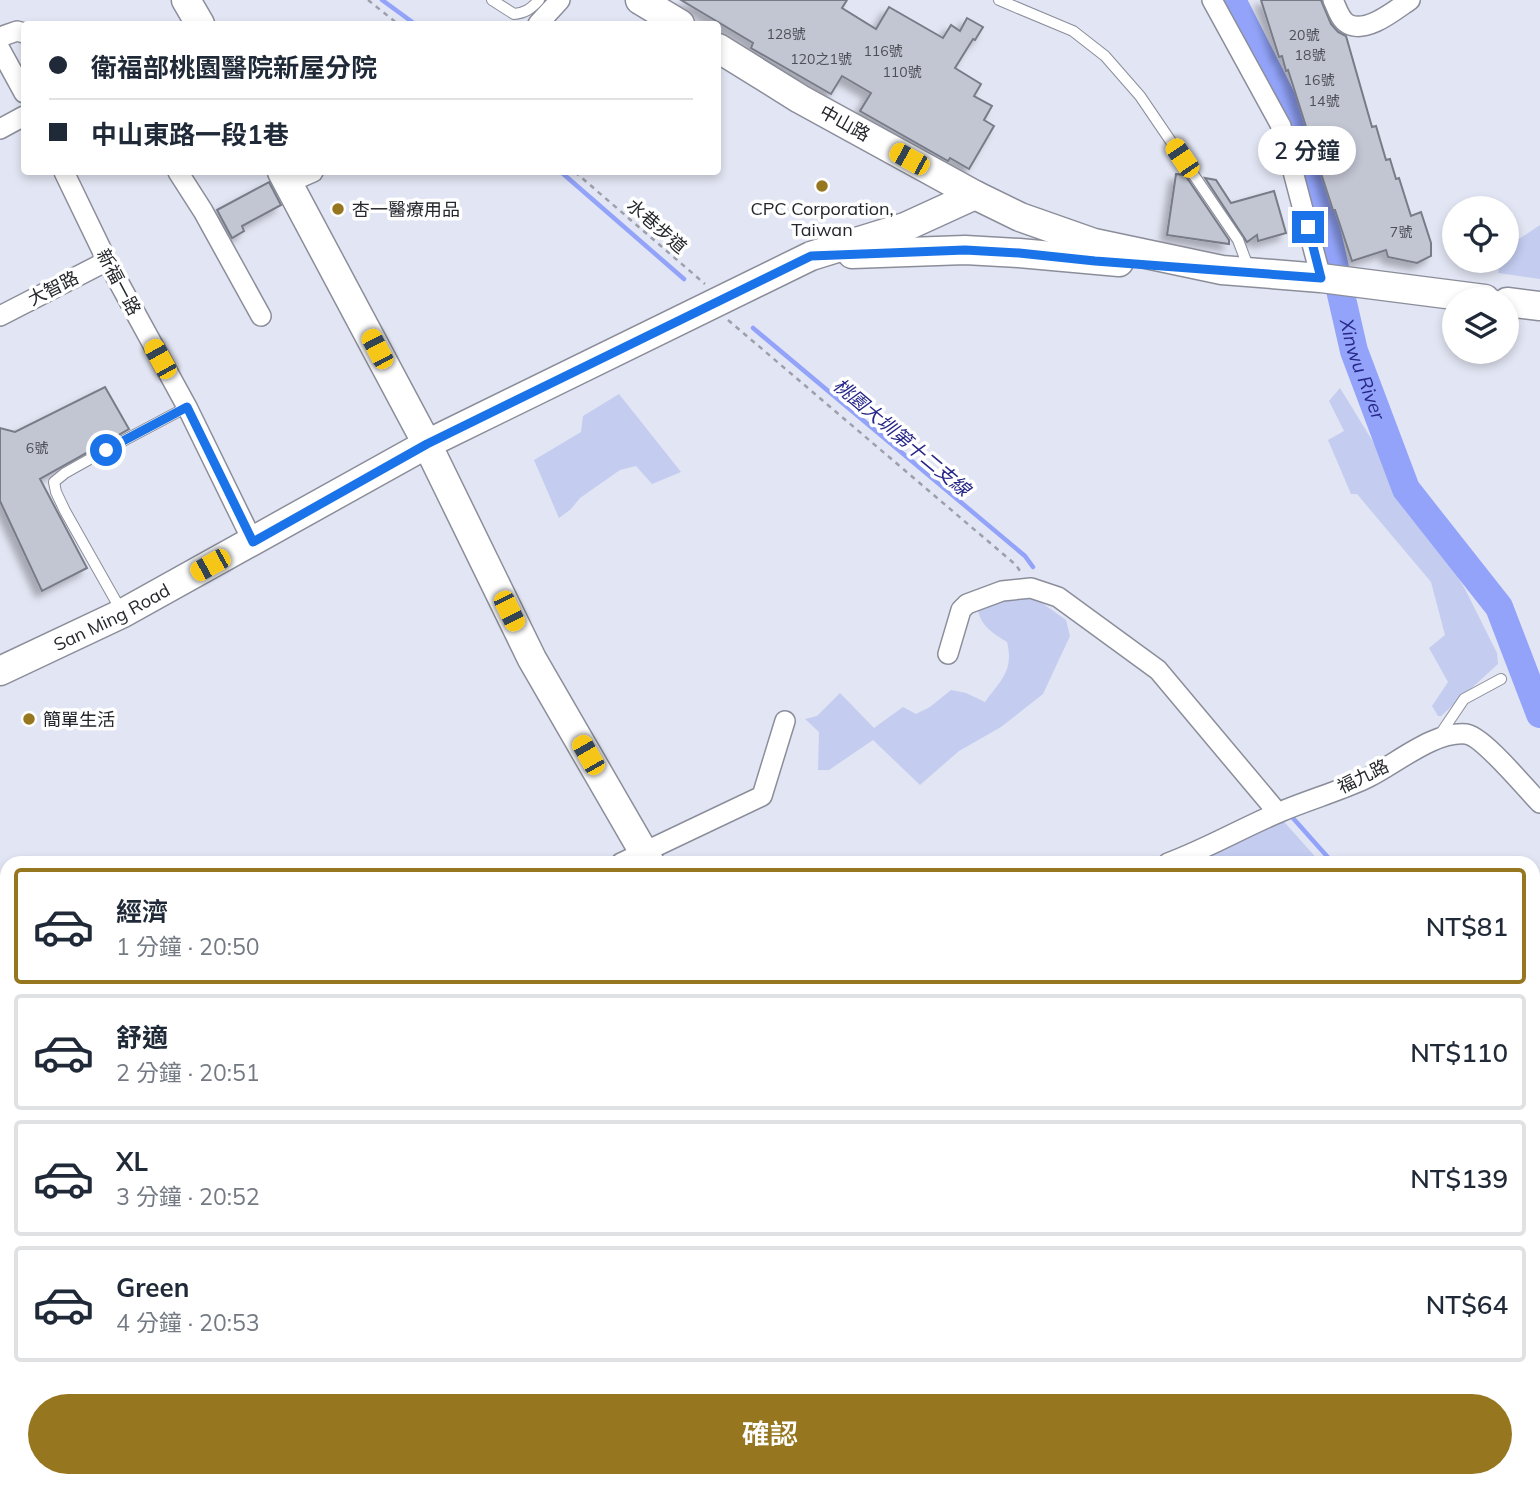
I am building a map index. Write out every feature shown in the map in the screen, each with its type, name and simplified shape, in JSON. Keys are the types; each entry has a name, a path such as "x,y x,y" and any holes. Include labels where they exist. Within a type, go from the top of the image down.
{"main road":[{"path":"186,0 198,21"},
{"path":"640,0 675,21"},
{"name":"中山路","path":"721,50 800,99 1020,217 1094,243 1222,270"},
{"path":"294,175 532,659 637,856"},
{"name":"San Ming Road","path":"0,671 123,612 427,444 811,256 905,227 975,195"},
{"path":"811,256 965,250 1019,253 1322,278 1442,294"},
{"path":"1519,303 1540,306"}],"street":[{"path":"541,21 560,0"},
{"path":"1212,0 1281,126 1322,278"},
{"path":"1333,0 1341,18 1349,24 1359,26 1372,24 1410,0"},
{"path":"0,37 21,32"},
{"path":"0,49 21,88"},
{"path":"0,129 21,118"},
{"name":"新福一路","path":"65,175 107,261 187,407 253,542"},
{"path":"180,175 261,316"},
{"name":"大智路","path":"0,316 107,261"},
{"path":"948,654 961,610 967,604 1002,591 1031,589 1058,597 1158,670 1278,813"},
{"path":"645,856 762,796 785,721"},
{"name":"福九路","path":"1187,856 1278,813 1366,779 1437,739 1467,734 1497,756 1540,803"}],"lane":[{"path":"492,0 513,14 523,13 539,0"},
{"path":"999,0 1073,31 1105,56 1140,96 1238,240 1250,272"},
{"path":"123,612 65,511 54,482 106,450 187,407"},
{"path":"1437,739 1464,699 1501,679"}],"path":[{"path":"368,0 394,21"},
{"name":"水巷步道","path":"578,175 717,303 1016,565 1031,589"}],"shaded area":[{"path":"1540,225 1540,279 1498,273 1519,273 1519,239"},
{"path":"1340,388 1433,533 1497,653 1498,664 1441,716 1438,716 1432,706 1448,682 1429,648 1445,635 1431,582 1357,494 1351,494 1328,440 1344,431 1329,401"},
{"path":"619,394 681,472 652,484 636,466 620,470 580,498 559,518 534,460 581,432 583,416"},
{"path":"1035,598 1066,620 1070,636 1043,694 1001,727 959,751 920,785 873,740 829,770 818,770 819,732 805,719 817,716 840,693 874,728 903,707 916,714 930,707 951,690 966,693 985,702 1005,675 1009,652 1007,642 984,625 978,609 993,600"},
{"path":"1278,815 1315,856 1201,856"}],"building":[{"path":"681,0 847,0 842,8 876,29 889,7 943,38 951,25 960,31 967,18 983,27 955,68 981,84 974,96 992,106 984,120 994,126 969,169 950,158 948,161 860,111 871,93 842,76 831,94 751,48 753,43 721,24 721,21 716,21"},
{"path":"1261,0 1321,0 1331,24 1346,36 1372,127 1376,126 1386,160 1390,159 1396,179 1399,178 1411,216 1421,212 1431,243 1431,256 1417,263 1388,257 1386,250 1352,261 1288,70 1286,71 1282,56 1279,57"},
{"path":"1176,174 1185,175 1229,240 1229,244 1167,235"},
{"path":"1205,178 1216,180 1231,203 1274,191 1286,233 1258,241 1257,235 1247,242"},
{"path":"269,182 281,205 242,226 244,231 232,238 217,210"},
{"path":"105,387 129,429 40,479 87,568 42,591 0,501 0,428 15,432"}],"waterway":[{"name":"桃園大圳第十二支線","path":"382,0 411,21"},
{"name":"Xinwu River","path":"1232,0 1308,150 1354,351 1406,489 1499,607 1540,714"},
{"name":"桃園大圳第十二支線","path":"564,175 684,279"},
{"name":"桃園大圳第十二支線","path":"753,328 1025,556 1033,567"},
{"name":"桃園大圳第十二支線","path":"1292,817 1327,856"}],"place":[{"name":"CPC Corporation, Taiwan","path":"822,186"},
{"name":"杏一醫療用品","path":"338,209"},
{"name":"簡單生活","path":"29,719"}],"route":[{"path":"106,450 187,407 253,542 427,444 811,256 965,250 1321,278 1308,227"}]}
